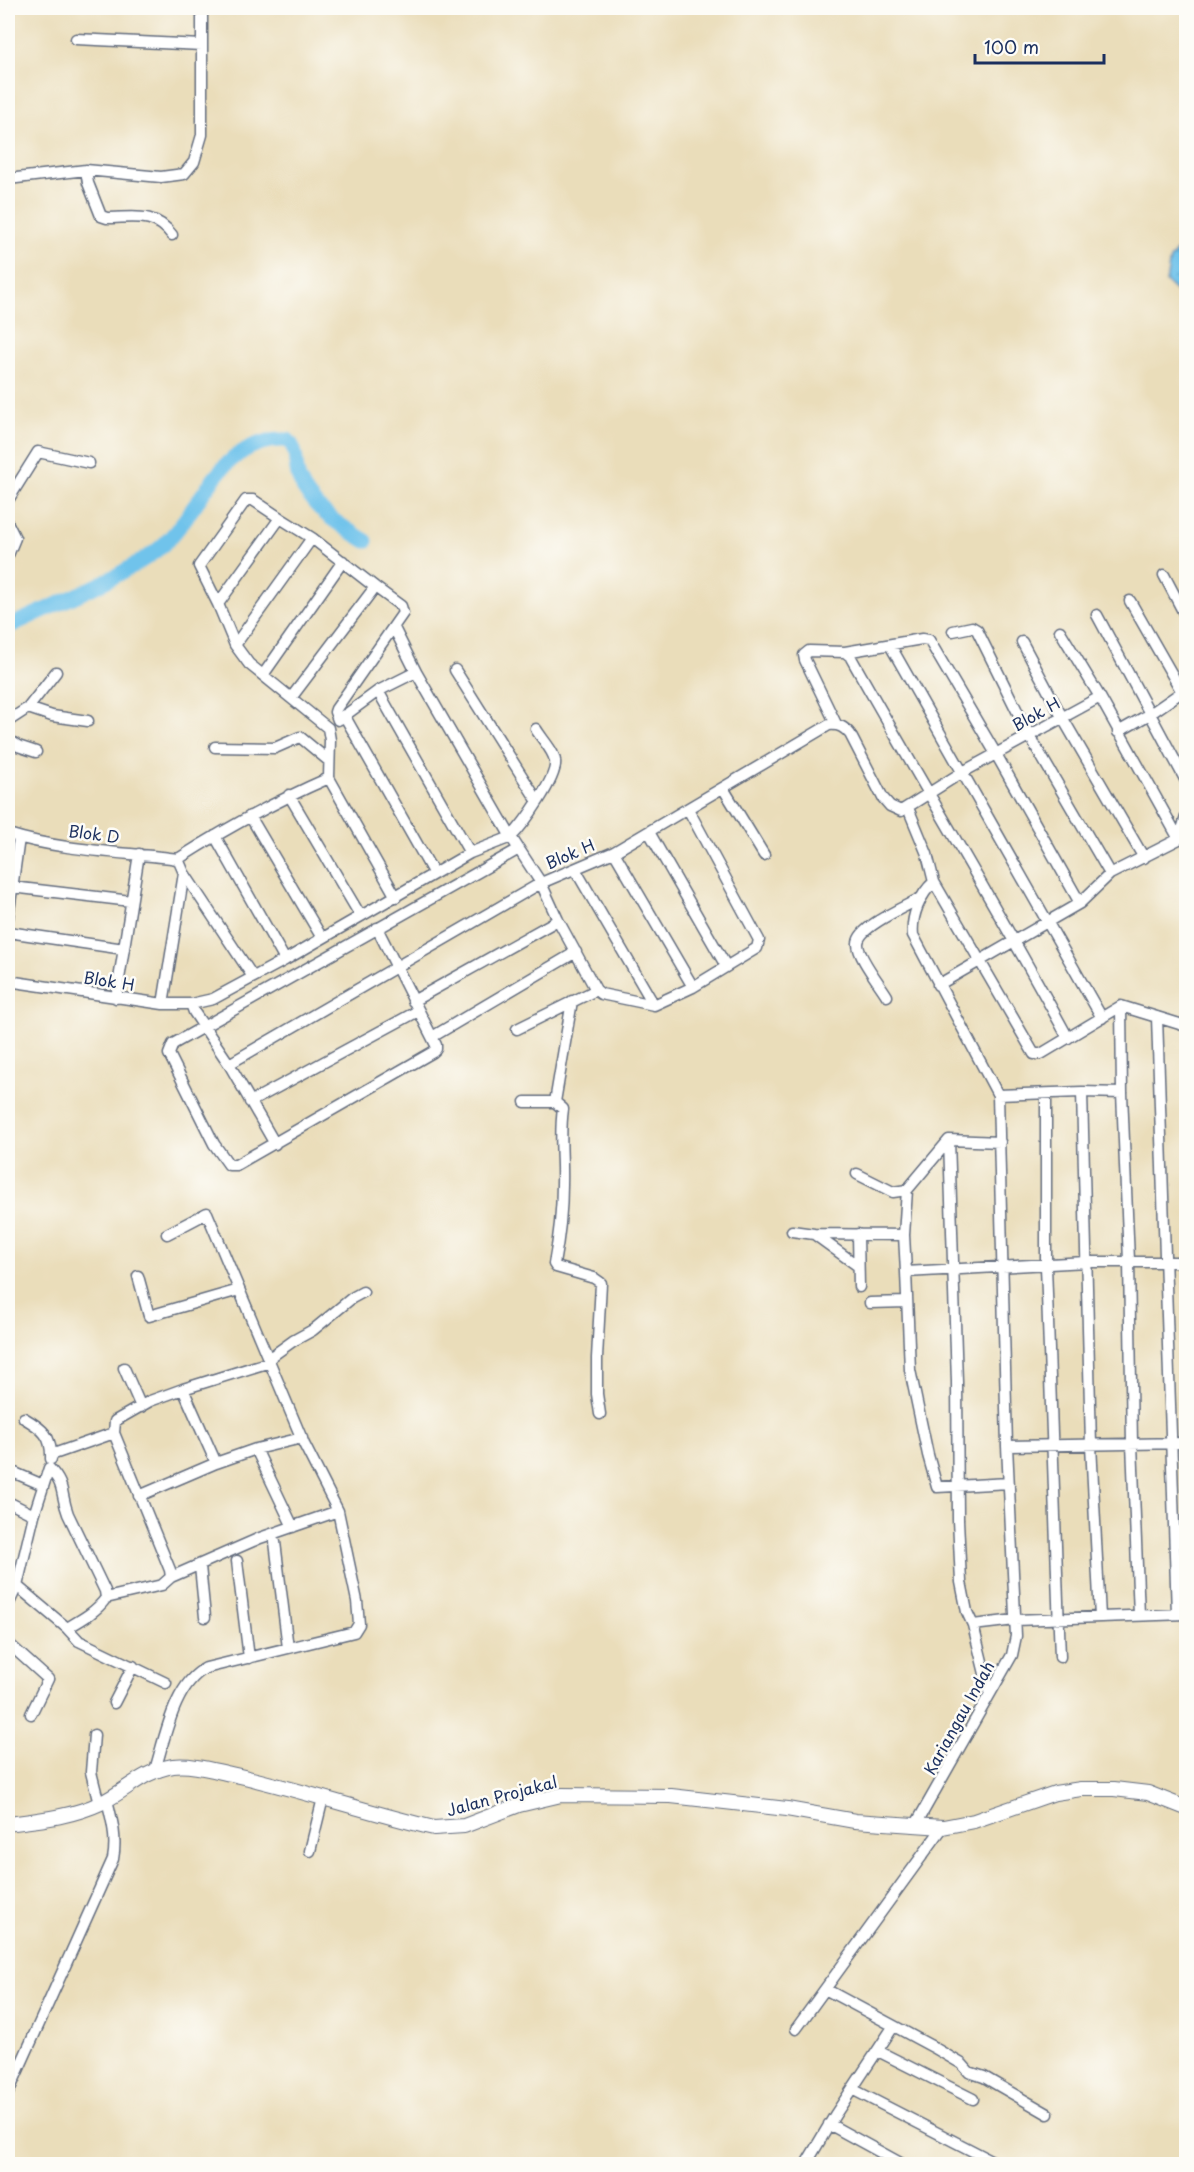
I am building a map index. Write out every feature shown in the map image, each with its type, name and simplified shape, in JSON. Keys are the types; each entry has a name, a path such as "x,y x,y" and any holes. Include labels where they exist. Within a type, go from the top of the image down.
{"main road":[{"name":"Jalan Projakal","path":"8,1824 84,1811 155,1770 176,1766 207,1768 434,1828 464,1826 519,1805 561,1795 671,1796 915,1827 943,1827 974,1821 1055,1793 1081,1788 1148,1793 1186,1808"}],"street":[{"path":"8,179 86,170 161,177 184,174 194,162 202,135 202,8"},
{"path":"76,39 202,45"},
{"path":"86,170 88,183 101,216 151,218 166,227 172,235"},
{"path":"8,500 38,452 88,463"},
{"path":"396,897 329,778 328,728 249,664 236,645 199,566 246,500 250,499 312,538 403,609 403,614 394,628 336,709 434,874"},
{"path":"218,604 280,518"},
{"path":"8,524 15,538 8,555"},
{"path":"236,645 312,538"},
{"path":"263,675 343,561"},
{"path":"1164,575 1186,616"},
{"path":"291,698 375,587"},
{"path":"1118,732 1184,691 1130,601"},
{"path":"1097,615 1186,781"},
{"path":"953,631 972,627 977,630 1029,735 1110,874"},
{"path":"394,628 416,672 511,837 521,827 552,778 555,760 536,729"},
{"path":"1060,631 1100,697 1179,839"},
{"path":"1080,903 929,640 922,639 845,652 815,650 804,655 836,724 850,734 883,798 890,806 901,811 908,808 927,854 934,882 1034,1054 1041,1054 1121,1006 1186,1026"},
{"path":"1022,642 1062,717 1144,858"},
{"path":"890,645 1102,1018"},
{"path":"845,652 850,656 1015,941 1068,1038"},
{"path":"455,670 537,800"},
{"path":"8,721 28,708 56,672"},
{"path":"328,728 378,692 416,672"},
{"path":"378,692 470,853"},
{"name":"Blok H","path":"908,808 961,773 1100,697"},
{"path":"28,708 52,716 88,721"},
{"name":"Blok H","path":"8,981 163,1004 191,1004 213,999 470,853 511,837 541,883 614,852 829,725 836,724"},
{"path":"215,747 275,748 300,736 329,761"},
{"path":"8,739 18,747 36,752"},
{"path":"253,977 184,873 178,859 289,795 329,778"},
{"path":"723,788 764,855"},
{"path":"289,795 360,915"},
{"path":"229,1064 541,883 596,990 609,997 654,1005 693,987 757,948 759,940 688,809"},
{"path":"250,816 322,938"},
{"path":"938,985 1080,903 1110,874 1179,839 1186,817"},
{"path":"649,832 726,966"},
{"name":"Blok D","path":"8,834 78,848 178,859"},
{"path":"215,836 285,960"},
{"path":"8,918 11,881 19,838"},
{"path":"377,928 436,1045 433,1052 275,1144 236,1165 229,1165 214,1144 169,1054 173,1044 377,928 519,849"},
{"path":"614,852 693,987"},
{"path":"116,998 139,854"},
{"path":"575,869 654,1005"},
{"path":"163,1004 184,873"},
{"path":"11,881 130,901"},
{"path":"934,882 921,898 912,927 913,935 998,1095 1122,1093"},
{"path":"886,996 861,954 858,944 862,933 884,917 921,898"},
{"path":"250,1102 416,1006 558,920"},
{"path":"8,932 124,949"},
{"path":"432,1037 576,952"},
{"path":"517,1029 596,990"},
{"path":"555,1102 572,1000"},
{"path":"191,1004 275,1144"},
{"path":"1121,1006 1132,1444 1139,1614"},
{"path":"973,1625 1015,1620 1182,1614 1170,1444 1157,1017"},
{"path":"1082,1092 1091,1445 1100,1617"},
{"path":"1046,1094 1046,1266 1060,1657"},
{"name":"Kariangau Indah","path":"915,1827 1012,1655 1016,1636 1007,1446 998,1095"},
{"path":"525,1102 555,1102 563,1109 560,1133 562,1183 554,1264 556,1267 594,1278 602,1283 597,1358 597,1394 600,1414"},
{"path":"949,1140 999,1142"},
{"path":"949,1140 907,1190 903,1235 910,1370 937,1486 1009,1483"},
{"path":"949,1140 961,1582 990,1695"},
{"path":"857,1174 893,1192 907,1190"},
{"path":"155,1770 176,1702 195,1674 206,1668 354,1632 358,1629 359,1624 357,1601 338,1511 302,1438 207,1213 167,1234"},
{"path":"792,1231 814,1234 903,1235"},
{"path":"814,1234 858,1266"},
{"path":"858,1234 859,1287"},
{"path":"906,1272 1086,1262 1186,1262"},
{"path":"138,1276 149,1316 239,1290"},
{"path":"171,1577 114,1433 115,1421 150,1401 269,1361 293,1341 313,1330 352,1298 363,1292"},
{"path":"870,1303 907,1302"},
{"path":"124,1368 141,1407"},
{"path":"183,1389 216,1463"},
{"path":"8,1605 17,1586 52,1448 44,1430 24,1418"},
{"path":"51,1455 114,1433"},
{"path":"139,1496 216,1463 256,1449 302,1438"},
{"path":"1007,1446 1186,1443"},
{"path":"256,1449 294,1527"},
{"path":"49,1467 63,1489 65,1505 105,1591 106,1598"},
{"path":"8,1470 43,1485"},
{"path":"8,1502 34,1515"},
{"path":"67,1628 85,1617 106,1598 162,1585 171,1577 260,1538 338,1511"},
{"path":"275,1542 288,1648"},
{"path":"237,1561 249,1658"},
{"path":"200,1566 205,1617"},
{"path":"17,1586 79,1641 166,1683"},
{"path":"8,1643 48,1678 31,1714"},
{"path":"114,1703 133,1666"},
{"path":"8,2093 112,1859 115,1835 91,1772 94,1735"},
{"path":"310,1851 323,1798"},
{"path":"796,2029 943,1827"},
{"path":"825,1989 957,2061 969,2072 984,2077 1048,2114"},
{"path":"806,2164 829,2124 894,2027"},
{"path":"878,2051 973,2099"},
{"path":"852,2089 998,2164"},
{"path":"829,2124 902,2164"}],"water":[{"path":"1186,239 1186,300 1166,282 1170,259"}],"waterway":[{"path":"8,627 78,595 151,555 168,540 205,490 231,460 247,449 266,442 288,440 295,454 299,479 304,490 327,515 366,541"}]}
